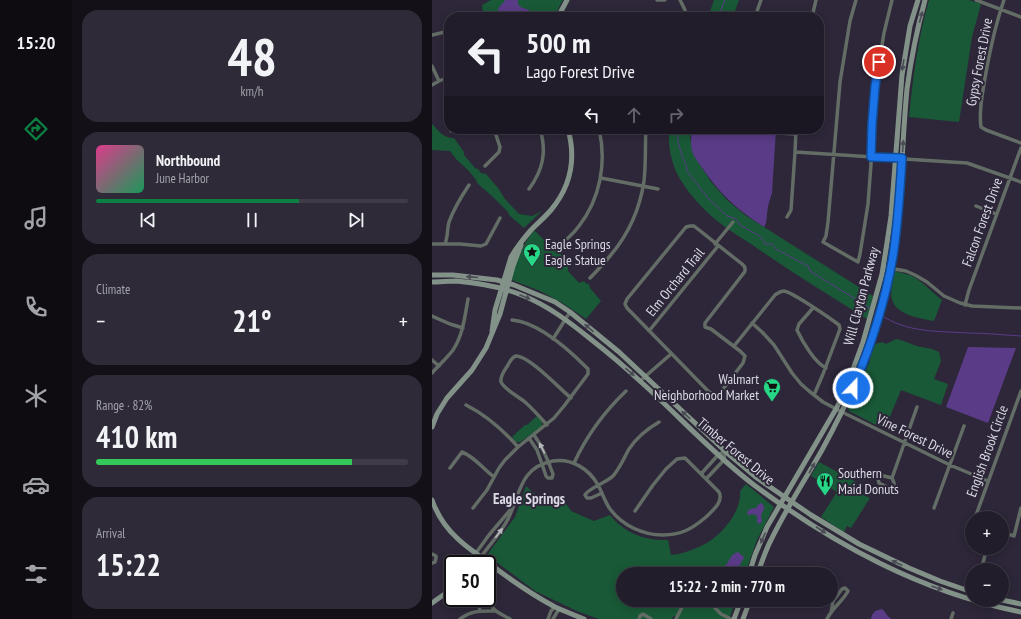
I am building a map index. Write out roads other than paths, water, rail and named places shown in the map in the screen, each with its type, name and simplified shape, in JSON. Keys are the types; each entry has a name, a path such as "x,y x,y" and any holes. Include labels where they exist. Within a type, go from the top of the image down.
{"main road":[{"path":"561,12 567,0"},
{"name":"Will Clayton Parkway","path":"751,567 767,528 836,409 845,391 863,344 883,267 887,243 892,209 902,75 910,26 918,0"},
{"name":"Will Clayton Parkway","path":"761,567 770,541 842,412 870,346 878,320 890,268 899,209 906,101 910,66 925,0"},
{"path":"908,36 916,37"},
{"path":"900,101 906,101"},
{"path":"432,426 437,414 447,398 479,361 486,348 492,331 495,310 504,289 511,257 515,249 556,204 564,190 572,165 572,144 569,134"},
{"path":"892,209 899,209"},
{"name":"Timber Forest Drive","path":"432,275 453,275 497,280 530,291 555,302 570,312 619,352 643,379 718,456 754,484 826,534 878,563 924,584 965,598"},
{"name":"Timber Forest Drive","path":"432,282 456,281 482,284 504,289 541,304 566,319 643,379 757,478 785,497 858,544 927,576 965,590"},
{"path":"863,344 870,346"},
{"path":"432,500 448,529 478,555"},
{"path":"496,568 524,588 557,608 584,619"},
{"path":"924,584 927,576"},
{"path":"432,603 444,594"},
{"path":"1009,601 1021,604"},
{"path":"734,619 738,607"},
{"path":"743,619 747,607"},
{"name":"Timber Forest Drive","path":"1001,607 1021,612"}],"street":[{"path":"658,0 665,0"},
{"path":"680,0 685,10"},
{"path":"757,12 761,0"},
{"path":"813,12 816,0"},
{"path":"856,0 850,21 841,70 828,222 826,236 823,242 858,262 868,204 875,87 884,33 892,0"},
{"path":"976,0 1021,17"},
{"name":"Gypsy Forest Drive","path":"1004,0 985,75 980,118 981,127 1021,143"},
{"path":"432,35 444,32"},
{"path":"432,66 439,81"},
{"path":"432,85 444,79"},
{"path":"485,166 499,152 500,147 496,134"},
{"path":"529,189 536,180 543,162 544,145 541,134"},
{"path":"558,245 570,236 587,215 596,196 601,178 603,153 600,134"},
{"path":"590,278 621,242 636,211 643,186 646,162 646,134"},
{"path":"787,217 791,210 796,134"},
{"name":"Falcon Forest Drive","path":"966,305 969,290 1021,148"},
{"path":"795,152 967,163 1021,182"},
{"path":"601,178 658,189"},
{"path":"445,244 447,240 449,222 455,208 469,185"},
{"path":"976,206 996,214"},
{"path":"432,244 481,246 486,244 500,218"},
{"name":"Elm Orchard Trail","path":"649,331 717,245 733,222"},
{"path":"694,226 717,245 742,264 745,269 743,274 706,321 705,327 711,329 744,354 745,359 720,393 713,394 709,392 671,354 627,308 625,304 686,227 694,226"},
{"path":"883,267 906,271 915,275 924,280 944,296 966,305 1021,308"},
{"path":"734,346 772,298 778,293 785,291 791,294 840,327 840,332 814,395"},
{"path":"432,373 454,349 458,341 463,328 468,299"},
{"path":"813,308 797,328 814,358 826,368"},
{"path":"553,339 570,312"},
{"path":"432,316 463,328"},
{"path":"473,508 505,460 518,447 554,418 587,376 588,371 586,367 553,339 524,322 512,320"},
{"name":"Vine Forest Drive","path":"752,323 768,338 801,384 823,402 950,465 988,480"},
{"path":"643,379 671,354"},
{"path":"547,425 529,405 502,384 500,379 511,359 514,357 520,357 534,366 570,398"},
{"path":"432,360 439,366"},
{"path":"574,463 593,429 604,414 626,391"},
{"name":"English Brook Circle","path":"977,511 1021,391"},
{"path":"466,405 495,424 508,435 518,447"},
{"path":"892,478 880,476 878,482 891,489 895,484 892,478 917,407"},
{"path":"602,493 591,498 587,498 585,493 615,474 629,449 639,436 659,422"},
{"path":"934,508 964,426"},
{"path":"529,438 537,450 547,478 553,477 549,462 534,435"},
{"path":"701,474 718,456 725,451"},
{"path":"706,479 724,460 725,451"},
{"path":"450,468 462,452 468,454 494,477"},
{"path":"478,555 504,526 513,507 518,491 526,477 542,464 549,462 559,461 574,463 585,469 598,485 611,509 623,522 638,531 655,535 672,535 696,525 717,505 721,495 685,458 682,458 677,459 666,469 635,511"},
{"path":"478,555 489,535 513,507"},
{"path":"1009,534 1014,536 1021,508"},
{"path":"432,554 436,556 436,558 435,562 432,562"},
{"path":"827,619 845,597 848,591 845,588 842,588 833,601 831,613"},
{"path":"491,607 495,611 510,619"},
{"path":"676,619 682,607"},
{"path":"714,607 721,614 731,619"},
{"path":"548,619 551,611 557,608"},
{"path":"554,619 557,608"},
{"path":"460,619 478,610 495,611"},
{"path":"951,619 953,613"},
{"path":"639,619 643,614 651,619"}],"waterway":[{"path":"720,12 725,0"},
{"path":"677,134 678,142 687,171 708,198 727,216 736,219 740,225 761,237 765,244 772,244 776,249 808,266 810,271 870,308"},
{"path":"881,315 901,325 923,330 1021,336"}],"place":[{"name":"Eagle Springs Eagle Statue","path":"532,267"},
{"name":"Walmart Neighborhood Market","path":"772,402"},
{"name":"Southern Maid Donuts","path":"825,496"}],"district":[{"name":"Eagle Springs","path":"529,498"}]}
